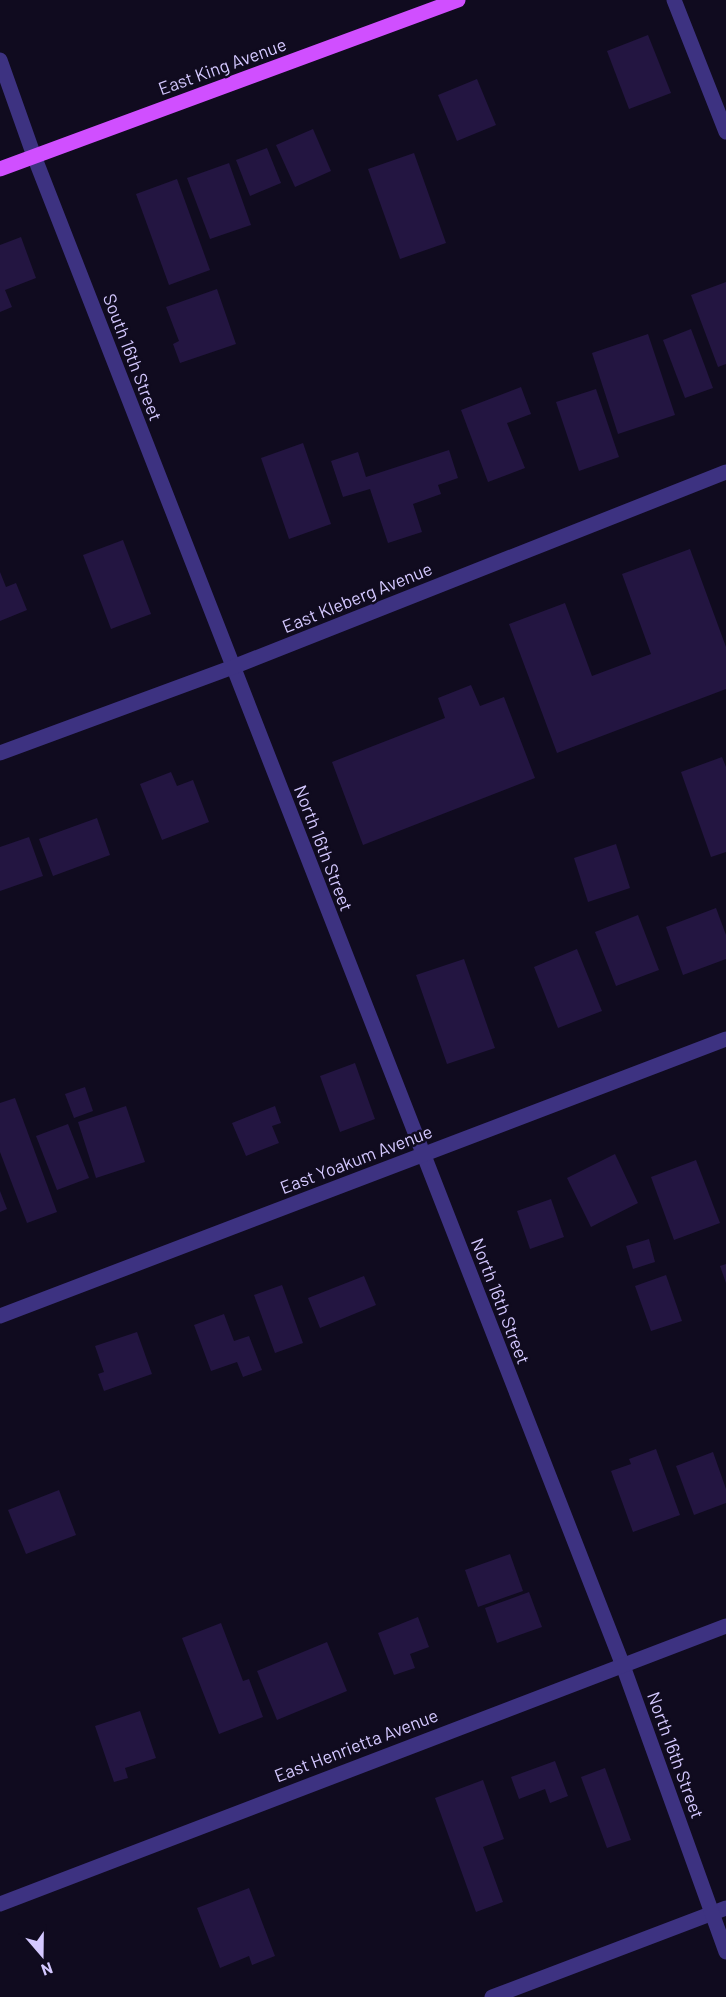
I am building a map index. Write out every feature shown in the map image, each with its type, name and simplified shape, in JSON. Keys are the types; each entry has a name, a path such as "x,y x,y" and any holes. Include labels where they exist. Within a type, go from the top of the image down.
{"main road":[{"name":"East King Avenue","path":"0,168 458,0"}],"street":[{"path":"674,0 726,132"},
{"name":"South 16th Street","path":"0,60 34,156 233,667"},
{"name":"East Kleberg Avenue","path":"0,753 233,667 726,472"},
{"name":"North 16th Street","path":"233,667 719,1910 726,1952"},
{"name":"East Yoakum Avenue","path":"0,1316 726,1039"},
{"name":"East Henrietta Avenue","path":"0,1904 622,1663 726,1626"},
{"path":"492,1997 719,1910"}],"building":[{"path":"648,35 671,93 629,109 607,51"},
{"path":"477,79 496,125 457,141 438,95"},
{"path":"313,129 331,171 295,187 276,145"},
{"path":"267,148 281,183 250,196 236,160"},
{"path":"414,153 446,243 400,259 368,169"},
{"path":"229,163 251,225 210,239 187,178"},
{"path":"177,179 210,270 169,285 136,194"},
{"path":"21,237 36,278 5,290 12,307 0,312 0,245"},
{"path":"726,282 726,364 718,367 691,295"},
{"path":"217,289 236,344 180,363 173,344 179,341 166,307"},
{"path":"691,329 713,388 685,398 663,340"},
{"path":"648,334 675,415 618,434 592,353"},
{"path":"521,387 531,414 507,423 525,468 488,482 461,410"},
{"path":"596,389 619,457 579,471 556,402"},
{"path":"303,443 331,524 289,539 261,458"},
{"path":"449,450 458,478 438,485 441,494 413,504 422,532 388,543 370,489 343,497 331,461 358,452 366,477"},
{"path":"123,540 151,614 111,629 83,555"},
{"path":"690,549 726,647 726,689 557,753 509,624 565,603 592,676 651,654 622,574"},
{"path":"0,572 6,587 16,583 27,610 0,621"},
{"path":"471,685 480,706 504,697 535,778 363,845 332,762 445,718 438,698"},
{"path":"722,757 726,767 726,852 711,857 681,772"},
{"path":"171,772 177,786 193,780 209,822 162,840 140,784"},
{"path":"97,818 110,855 53,876 39,839"},
{"path":"29,837 43,876 0,891 0,847"},
{"path":"616,844 630,888 588,902 574,858"},
{"path":"716,908 726,935 726,959 683,975 666,927"},
{"path":"638,915 659,970 616,986 595,932"},
{"path":"577,949 602,1011 558,1028 534,967"},
{"path":"464,959 495,1048 447,1064 416,975"},
{"path":"355,1063 375,1119 340,1132 320,1076"},
{"path":"85,1087 93,1111 74,1118 65,1094"},
{"path":"15,1098 57,1212 27,1223 0,1152 0,1103"},
{"path":"126,1106 145,1162 96,1178 78,1122"},
{"path":"275,1106 281,1123 272,1126 279,1143 246,1156 232,1123"},
{"path":"68,1124 89,1178 57,1190 36,1136"},
{"path":"615,1154 638,1203 591,1227 567,1178"},
{"path":"696,1160 720,1223 674,1240 651,1177"},
{"path":"0,1191 7,1209 0,1212"},
{"path":"551,1199 564,1237 530,1249 517,1211"},
{"path":"649,1239 655,1262 633,1269 626,1246"},
{"path":"726,1264 726,1283 720,1266"},
{"path":"666,1275 682,1321 651,1331 635,1286"},
{"path":"364,1276 376,1305 320,1328 308,1298"},
{"path":"282,1285 303,1343 275,1353 254,1295"},
{"path":"224,1314 234,1341 249,1336 262,1370 243,1377 237,1362 211,1371 194,1325"},
{"path":"137,1332 152,1374 104,1391 98,1374 104,1372 95,1346"},
{"path":"656,1449 680,1515 633,1532 611,1471 631,1464 629,1459"},
{"path":"713,1452 726,1489 726,1503 694,1515 676,1466"},
{"path":"59,1490 76,1535 26,1554 8,1510"},
{"path":"510,1554 523,1591 478,1607 465,1570"},
{"path":"529,1592 542,1627 497,1643 485,1608"},
{"path":"418,1617 429,1647 410,1654 415,1668 394,1675 378,1633"},
{"path":"221,1623 243,1681 249,1679 263,1717 219,1734 182,1638"},
{"path":"327,1642 347,1691 277,1720 257,1671"},
{"path":"140,1711 156,1758 125,1768 128,1778 114,1782 95,1726"},
{"path":"555,1761 568,1796 550,1803 545,1789 519,1799 511,1777"},
{"path":"605,1768 631,1840 607,1848 581,1777"},
{"path":"483,1780 504,1839 483,1847 503,1902 476,1912 435,1798"},
{"path":"249,1888 275,1956 252,1965 249,1956 220,1968 197,1908"}]}
